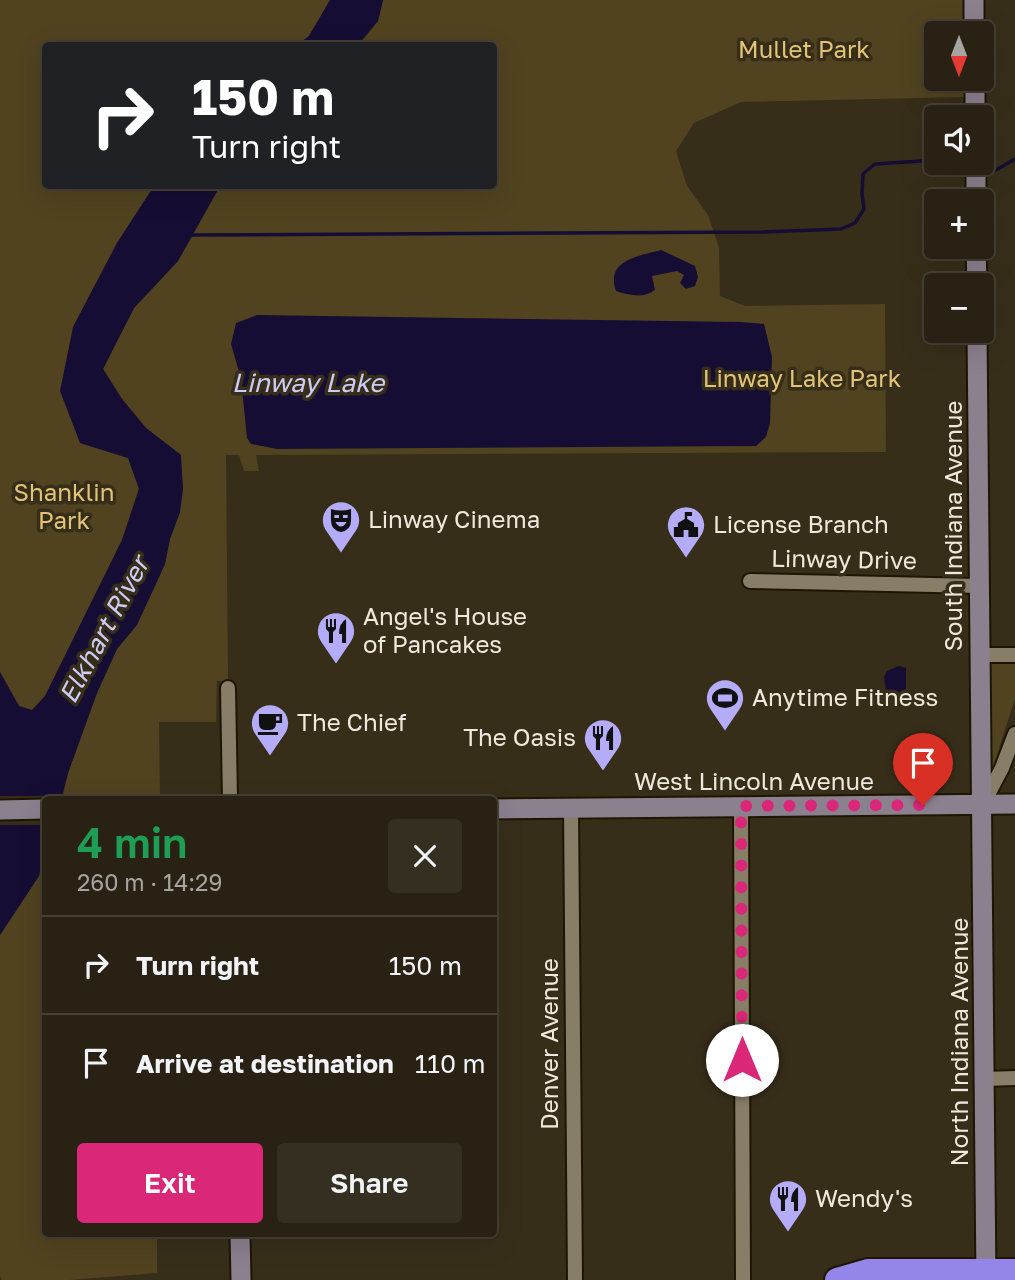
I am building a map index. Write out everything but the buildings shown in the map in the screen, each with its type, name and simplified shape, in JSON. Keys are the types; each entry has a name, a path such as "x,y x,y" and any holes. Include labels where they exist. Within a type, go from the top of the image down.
{"highway":[{"path":"837,1280 868,1271 986,1275 1015,1271"}],"street":[{"path":"974,0 974,21"},
{"name":"South Indiana Avenue","path":"977,343 983,804"},
{"name":"Linway Drive","path":"750,581 979,586"},
{"path":"979,655 1015,655"},
{"path":"228,688 230,796"},
{"path":"983,804 1002,768 1015,734"},
{"name":"North Indiana Avenue","path":"983,804 986,1275"},
{"name":"West Lincoln Avenue","path":"497,809 1015,804"},
{"path":"741,806 743,1280"},
{"name":"Denver Avenue","path":"571,808 575,1280"},
{"path":"0,810 42,809"},
{"path":"985,1079 1015,1078"},
{"path":"240,1237 241,1280"}],"green space":[{"name":"Shanklin Park","path":"0,0 330,0 309,36 301,42 42,42 42,189 152,189 117,243 73,327 80,443 128,458 139,488 122,540 45,696 32,710 19,706 0,672"},
{"path":"383,0 963,0 963,21 924,21 924,91 964,91 964,97 741,102 694,123 676,151 687,186 708,215 719,248 720,296 745,306 885,304 886,452 256,455 259,471 244,471 239,455 226,455 228,681 217,681 216,722 159,722 160,796 63,795 68,773 97,693 117,649 137,624 165,564 170,539 180,512 181,455 146,428 122,399 103,369 134,308 178,261 218,189 497,189 497,42 360,42 378,21"},
{"path":"1015,662 1015,699 999,748 1005,750 992,773 988,706 989,664"},
{"path":"42,862 42,1237 157,1237 157,1273 69,1280 2,1280 0,1276 0,935 39,876"}],"water":[{"path":"330,0 383,0 378,21 360,42 301,42 309,36"},
{"name":"Elkhart River","path":"152,189 218,189 178,261 134,308 103,369 122,399 146,428 181,455 183,489 180,512 170,539 165,564 137,625 117,649 97,693 62,796 42,796 42,862 39,876 0,935 0,672 19,706 32,710 45,696 122,540 139,489 128,458 80,443 60,391 73,327 117,243"},
{"path":"661,250 695,266 698,277 695,286 686,289 680,283 684,275 677,271 652,276 655,290 646,295 616,291 615,272 620,266 634,257"},
{"name":"Linway Lake","path":"257,315 764,324 772,357 770,423 766,437 756,446 277,449 251,444 247,438 241,379 231,344 236,323"},
{"path":"899,666 906,668 906,693 896,696 886,691 884,677 887,671"}],"pier":[{"path":"0,796 42,796 42,825 0,825"}],"waterway":[{"path":"994,170 1015,159"},
{"path":"189,235 763,232 841,229 855,223 864,209 863,174 875,164 924,161"}],"place":[{"name":"Linway Cinema","path":"341,554"},
{"name":"License Branch","path":"686,559"},
{"name":"Angel's House of Pancakes","path":"336,665"},
{"name":"Anytime Fitness","path":"725,732"},
{"name":"The Chief","path":"270,757"},
{"name":"The Oasis","path":"603,772"},
{"name":"Wendy's","path":"788,1233"}],"route":[{"path":"742,1060 741,806 923,805"}],"park label":[{"name":"Mullet Park","path":"804,50"},
{"name":"Linway Lake Park","path":"802,379"}]}
